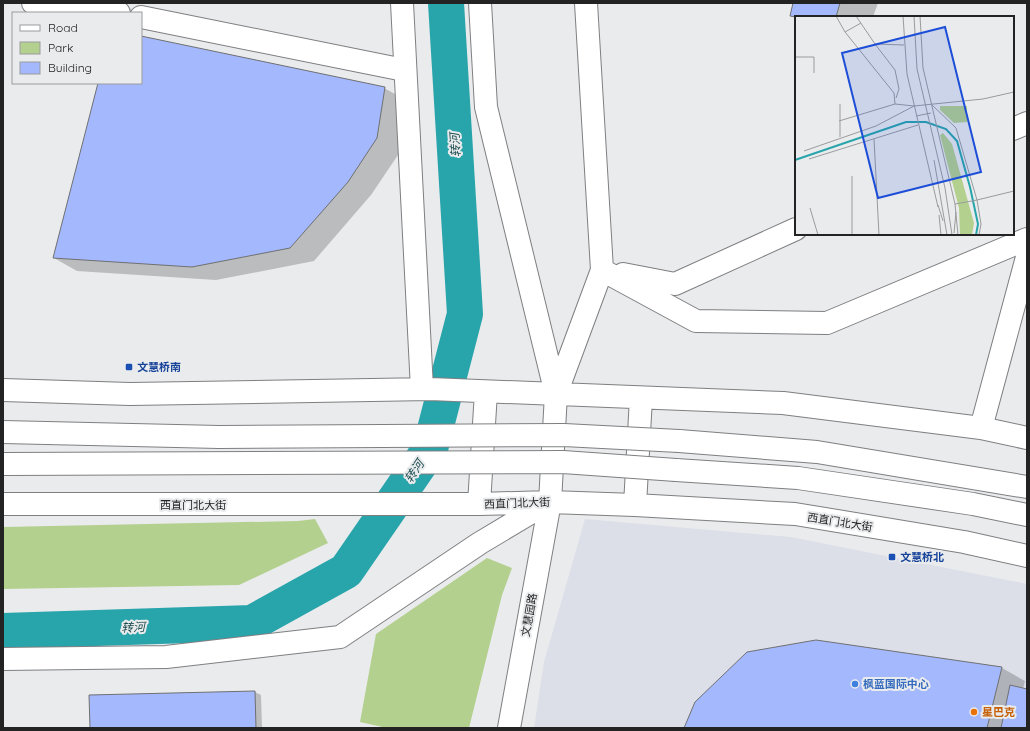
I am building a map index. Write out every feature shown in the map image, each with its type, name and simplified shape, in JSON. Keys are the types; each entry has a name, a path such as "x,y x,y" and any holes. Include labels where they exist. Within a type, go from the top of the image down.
{"main road":[{"path":"33,3 110,12"},
{"path":"402,3 404,70 426,389"},
{"path":"480,3 486,107 556,394"},
{"path":"556,394 602,270 586,3"},
{"path":"142,17 404,70"},
{"path":"1014,129 1027,123"},
{"path":"602,270 675,284 795,229"},
{"path":"602,270 696,320 827,323 1027,239"},
{"path":"981,428 1027,257"},
{"path":"3,390 130,394 426,389 783,403 981,428 1027,438"},
{"path":"469,504 491,392"},
{"name":"文慧园路","path":"509,728 550,502 556,394"},
{"path":"634,505 641,398"},
{"path":"3,432 220,436 564,435 679,441 817,452 1027,487"},
{"path":"3,464 563,462 798,478 973,504 1027,515"},
{"path":"3,658 166,657 340,637 480,543 550,502"},
{"name":"西直门北大街","path":"3,504 69,506 349,503 469,504 550,502 634,505 795,514 964,542 1027,556"}],"shaded area":[{"path":"585,519 791,537 1027,584 1027,728 534,728 544,662"}],"green space":[{"path":"315,519 328,543 239,585 3,589 3,527 298,521"},
{"path":"487,558 512,568 502,595 469,728 387,728 360,722 376,634"}],"building":[{"path":"793,3 840,3 836,16 790,16"},
{"path":"142,36 385,87 377,138 348,182 290,248 192,267 53,258 98,84 142,84"},
{"name":"枫蓝国际中心","path":"816,640 1002,667 987,728 684,728 695,702 747,652"},
{"path":"1010,685 1027,689 1027,728 1001,728"},
{"path":"255,691 256,728 90,728 89,695"}],"waterway":[{"name":"转河","path":"3,631 252,623 346,571 430,449 465,314 446,3"}],"place":[{"name":"文慧桥南","path":"129,367"},
{"name":"文慧桥北","path":"892,557"},
{"name":"枫蓝国际中心","path":"855,684"},
{"name":"星巴克","path":"974,712"}]}
